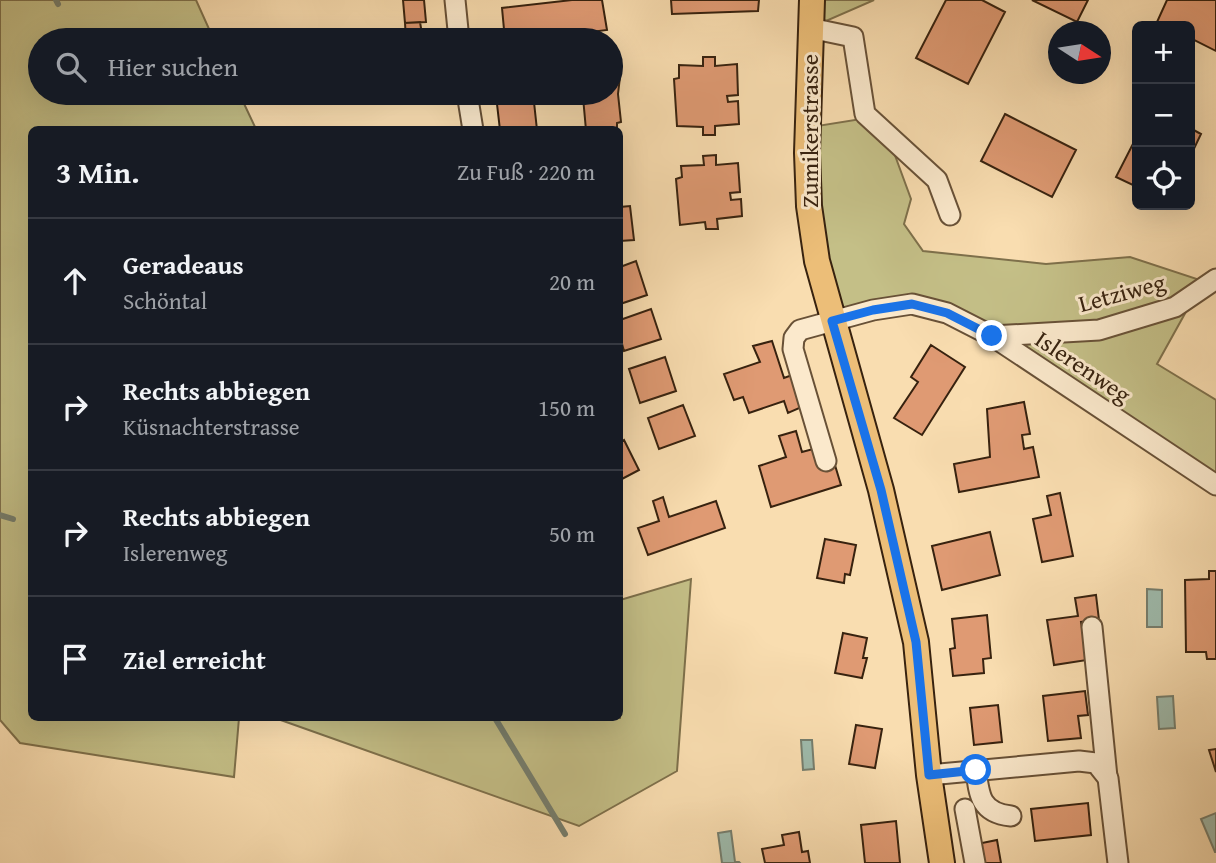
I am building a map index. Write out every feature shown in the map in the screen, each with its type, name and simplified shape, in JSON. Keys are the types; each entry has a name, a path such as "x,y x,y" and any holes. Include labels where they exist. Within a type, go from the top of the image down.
{"main road":[{"name":"Zumikerstrasse","path":"812,0 807,153 809,206 817,261 881,490 916,642 929,775 942,863"}],"street":[{"path":"455,0 458,28"},
{"path":"810,28 853,37 865,114 937,180 950,215"},
{"path":"469,105 472,126"},
{"name":"Letziweg","path":"992,336 1099,330 1175,307 1216,279"},
{"name":"Islerenweg","path":"826,461 793,349 794,338 800,330 873,310 912,304 947,313 992,336 1216,485"},
{"path":"1092,627 1118,863"},
{"path":"929,775 1079,761 1096,763 1108,778"},
{"path":"976,770 979,793 986,805 997,815 1011,816"},
{"path":"965,809 975,863"}],"shaded area":[{"path":"0,0 196,0 209,28 28,28 28,105 245,105 255,126 28,126 28,721 239,721 234,777 20,743 0,720"},
{"path":"812,0 874,0 810,28"},
{"path":"861,119 893,150 911,199 904,224 923,251 1046,264 1130,257 1203,281 1157,364 1216,400 1216,485 992,336 912,304 832,321 817,261 817,126"},
{"path":"691,579 677,771 579,826 283,721 623,721 623,599"},
{"path":"1147,589 1162,590 1162,627 1147,627"},
{"path":"1173,696 1175,728 1159,729 1157,697"},
{"path":"801,740 812,740 814,769 803,770"},
{"path":"1216,813 1216,852 1215,852 1201,819"},
{"path":"731,831 735,862 740,863 722,863 718,833"}],"building":[{"path":"403,0 424,0 426,22 405,23"},
{"path":"572,0 602,0 607,28 504,28 502,8"},
{"path":"671,0 759,0 758,11 672,14"},
{"path":"946,0 982,0 1005,12 968,84 916,58"},
{"path":"1032,0 1088,0 1078,21"},
{"path":"1167,0 1216,0 1216,51 1195,40 1195,21 1157,21"},
{"path":"420,22 421,28 405,28 405,23"},
{"path":"703,57 715,57 715,66 737,64 738,95 727,96 728,102 738,101 739,124 715,126 715,135 703,135 703,127 677,126 674,79 679,78 679,65 703,66"},
{"path":"497,105 534,105 537,126 500,126"},
{"path":"584,105 619,105 621,122 617,123 617,126 586,126"},
{"path":"1005,114 1076,150 1052,197 981,161"},
{"path":"1195,131 1201,134 1195,147"},
{"path":"1132,146 1132,185 1116,177"},
{"path":"716,155 716,165 738,163 740,192 730,193 731,200 741,199 742,216 717,219 718,229 706,229 705,222 680,225 676,179 682,177 681,166 704,165 703,156"},
{"path":"630,206 634,240 623,241 623,207"},
{"path":"636,261 647,295 623,303 623,266"},
{"path":"651,309 661,339 624,351 623,319"},
{"path":"772,341 784,378 795,374 804,406 788,413 784,401 749,413 743,397 734,400 724,374 760,362 753,346"},
{"path":"931,345 965,367 922,435 894,418 918,382 911,377"},
{"path":"665,357 676,391 640,403 629,369"},
{"path":"1024,402 1030,434 1022,435 1024,449 1033,447 1039,477 959,492 954,464 990,457 987,409"},
{"path":"683,405 695,436 659,449 648,418"},
{"path":"796,431 802,452 813,449 834,462 841,485 771,507 759,466 786,457 779,436"},
{"path":"623,441 639,470 623,478"},
{"path":"1060,493 1073,556 1042,562 1033,519 1051,515 1047,496"},
{"path":"663,497 669,517 716,501 725,528 648,555 638,528 659,521 653,501"},
{"path":"990,532 1000,575 942,590 932,546"},
{"path":"825,539 856,545 850,575 845,574 844,583 817,578"},
{"path":"1209,571 1216,571 1216,659 1207,659 1206,652 1186,652 1185,580 1209,579"},
{"path":"1096,595 1099,620 1081,622 1087,660 1054,665 1047,620 1078,616 1075,598"},
{"path":"987,615 991,658 983,659 984,673 953,676 950,649 955,648 952,619"},
{"path":"843,633 867,638 863,658 867,658 862,678 835,673"},
{"path":"1085,691 1088,715 1078,716 1081,738 1048,741 1043,696"},
{"path":"998,705 1002,742 974,745 970,708"},
{"path":"856,725 882,729 875,768 849,764"},
{"path":"1216,749 1216,772 1209,750"},
{"path":"1088,803 1091,835 1035,841 1031,809"},
{"path":"896,821 900,863 865,863 861,825"},
{"path":"799,832 802,852 808,851 810,863 765,863 762,849 784,845 782,835"},
{"path":"997,840 1001,863 980,863 977,844"}],"waterway":[{"path":"56,0 58,4"},
{"path":"0,515 13,519"},
{"path":"497,721 565,834"}],"route":[{"path":"976,770 929,775 916,642 881,490 832,321 873,310 912,304 947,313 992,336"}]}
